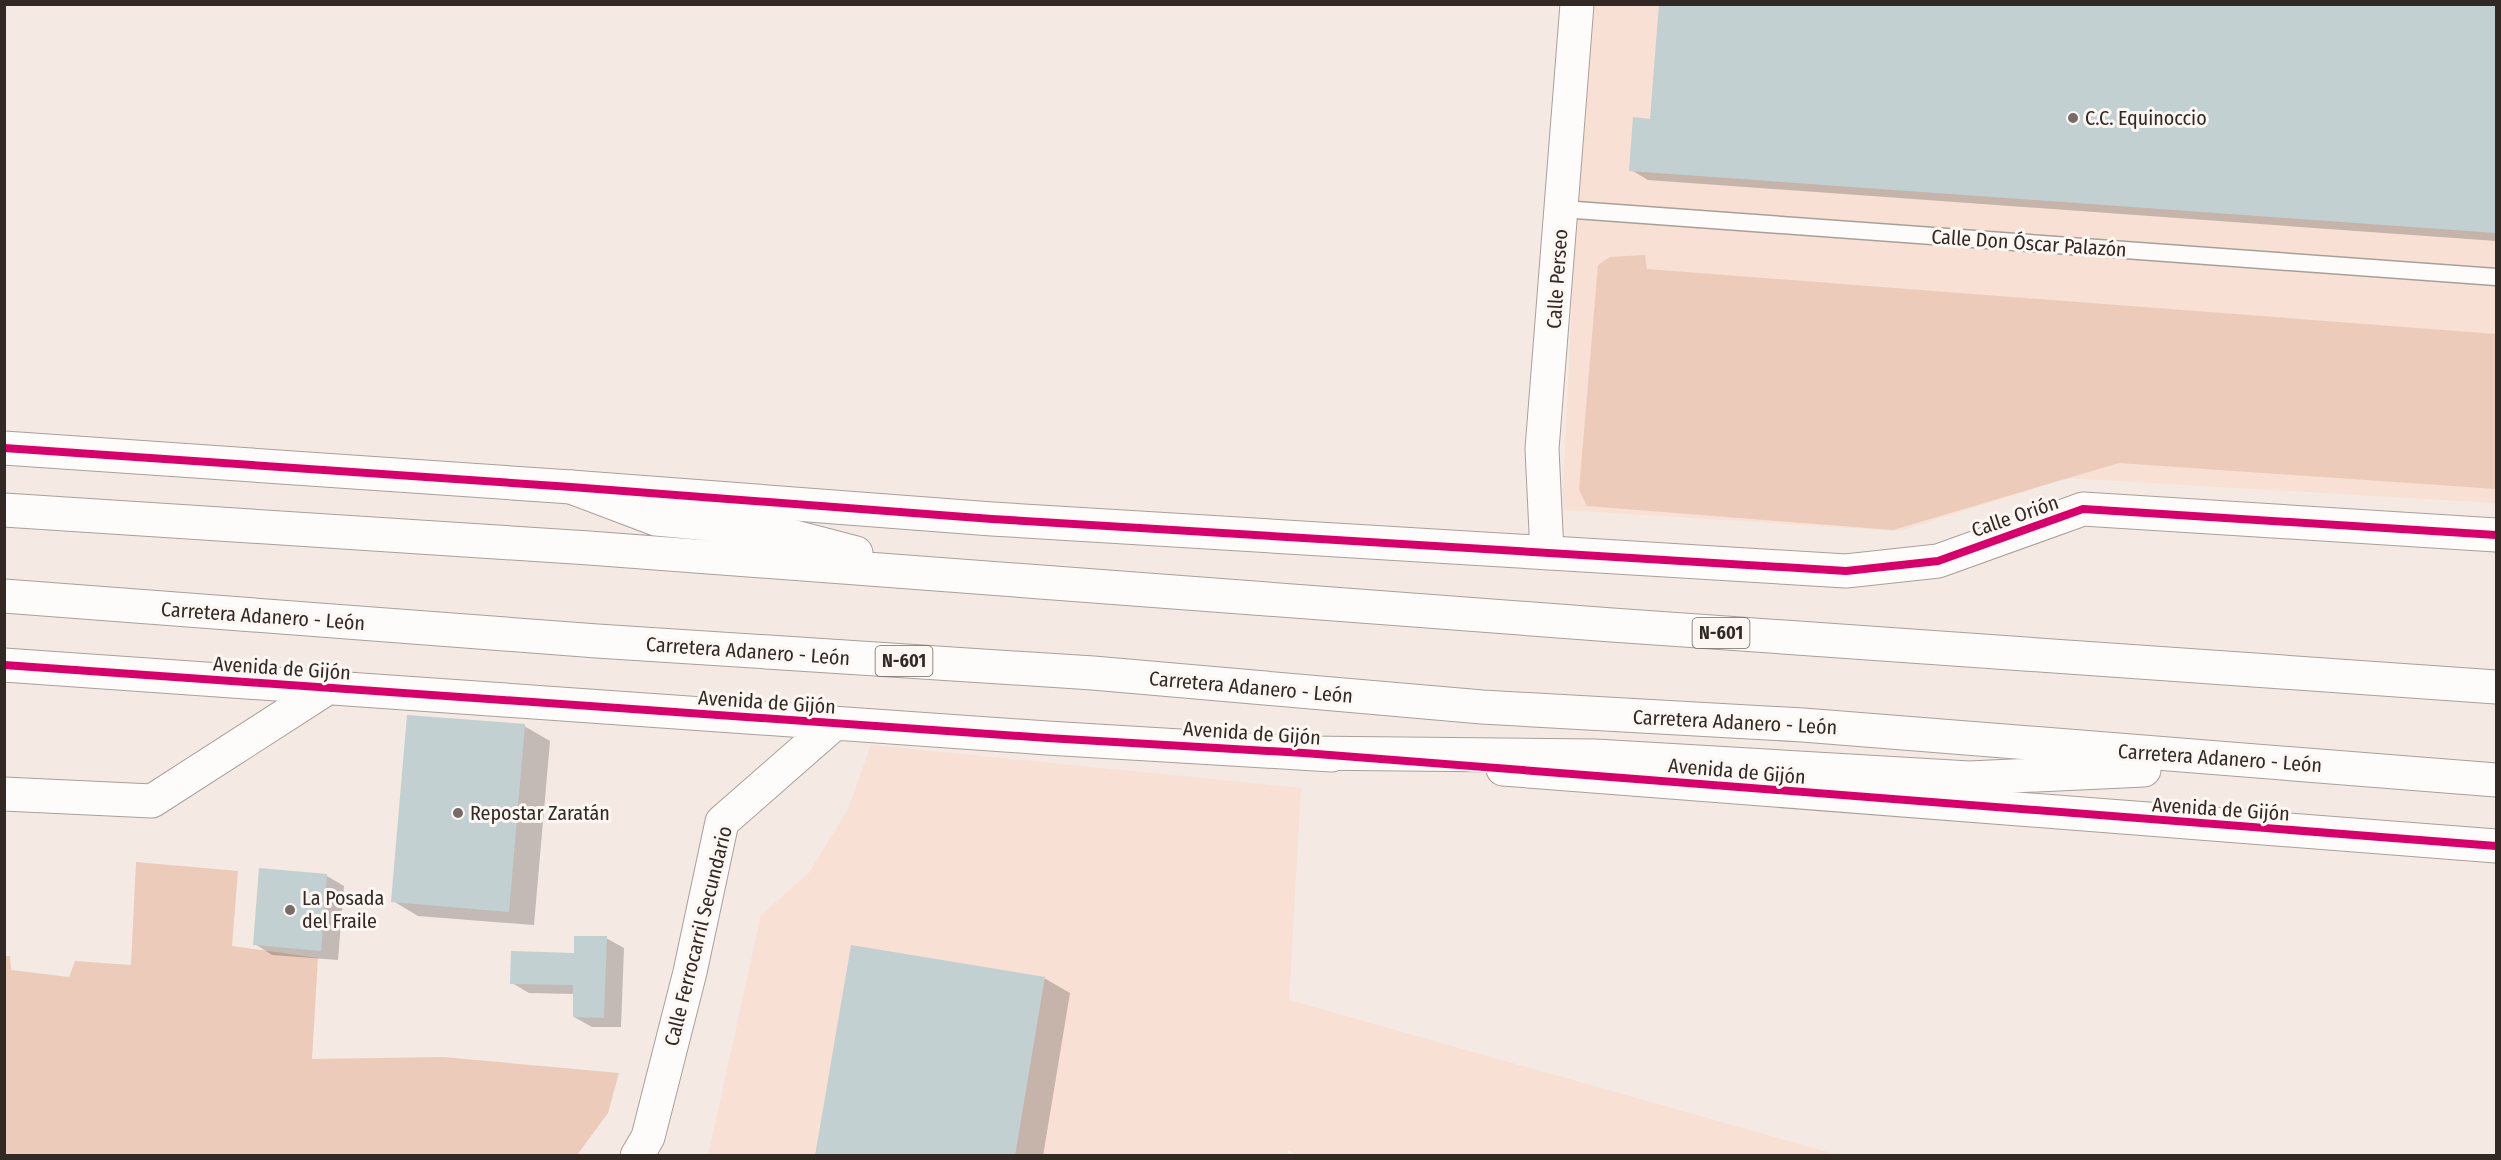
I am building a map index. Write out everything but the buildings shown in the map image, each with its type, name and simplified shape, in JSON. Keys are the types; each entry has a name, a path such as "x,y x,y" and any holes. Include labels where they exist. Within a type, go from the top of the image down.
{"main road":[{"name":"Calle Perseo","path":"1546,553 1542,449 1577,4"},
{"path":"4,448 992,519 1546,553"},
{"path":"571,487 656,519 764,530 945,575"},
{"name":"Calle Orión","path":"1546,553 1846,571 1938,561 2083,509 2496,535"},
{"name":"N-601","path":"4,510 589,548 2244,671 2496,687"},
{"name":"Carretera Adanero - León","path":"4,596 597,641 1093,673 1482,707 1803,725 2496,780"},
{"name":"Avenida de Gijón","path":"4,665 1304,753 2496,846"},
{"name":"Avenida de Gijón","path":"4,794 152,801 329,687"},
{"name":"Calle Ferrocarril Secundario","path":"637,1155 648,1137 687,983 722,822 835,723"},
{"path":"1304,753 1595,756 1969,778 2290,763"}],"lane":[{"name":"Calle Don Óscar Palazón","path":"1562,209 2496,277"}],"shaded area":[{"path":"1586,5 2496,5 2496,503 2067,478 1900,531 1562,510"},
{"path":"1645,255 1647,269 2496,334 2496,489 2119,463 1893,530 1587,506 1579,490 1598,265 1610,257"},
{"path":"871,745 1301,788 1289,1000 1838,1155 1299,1156 1288,1150 1287,1156 708,1156 761,915 809,873 848,809"},
{"path":"136,862 238,871 232,946 318,958 312,1059 443,1057 619,1073 608,1113 577,1155 5,1155 5,956 10,956 11,970 69,977 75,961 131,965"}],"cycle path":[{"path":"4,448 992,519 1846,571 1938,561 2083,509 2496,535"},
{"path":"4,665 1047,738 1304,753 2496,846"}],"place":[{"name":"C.C. Equinoccio","path":"2073,118"},
{"name":"Repostar Zaratán","path":"458,813"},
{"name":"La Posada del Fraile","path":"290,910"}]}
